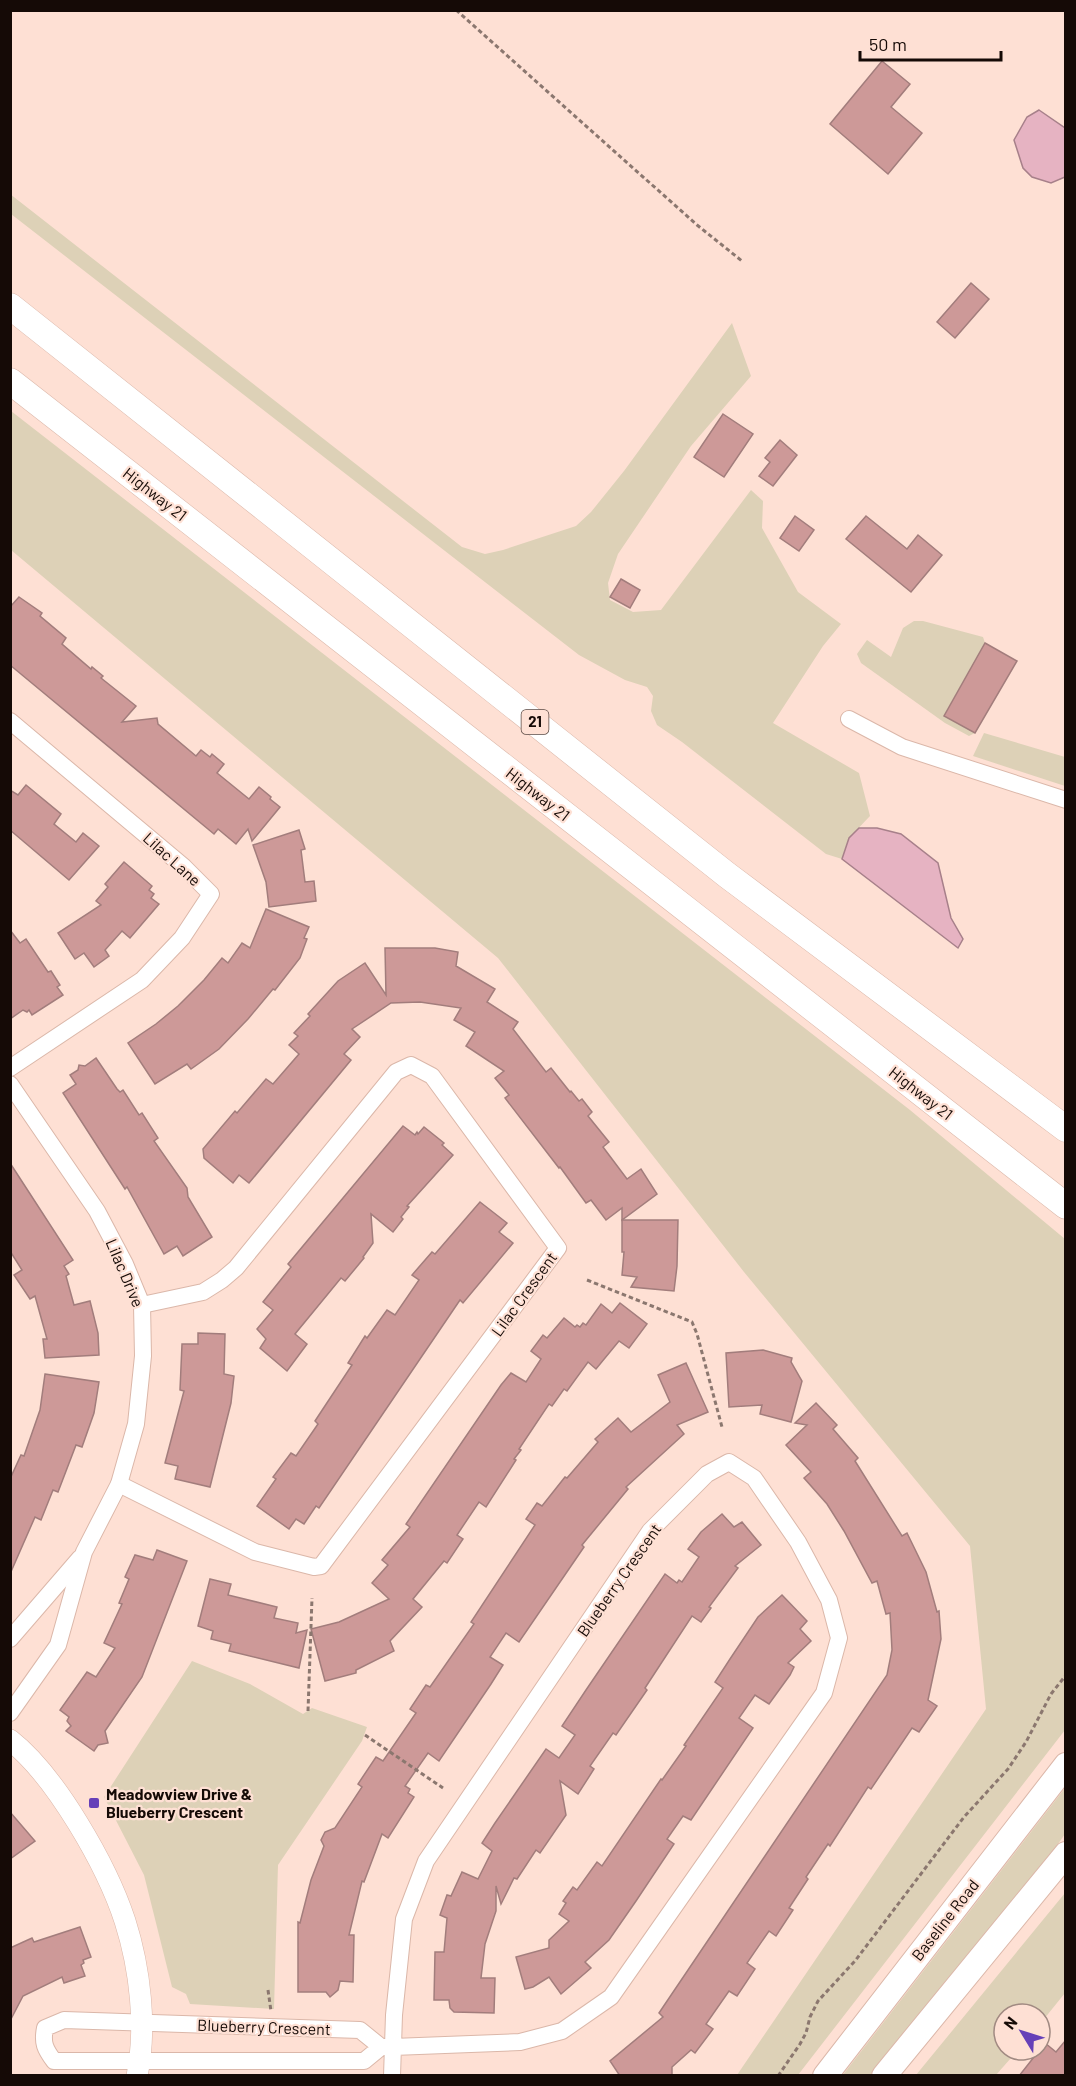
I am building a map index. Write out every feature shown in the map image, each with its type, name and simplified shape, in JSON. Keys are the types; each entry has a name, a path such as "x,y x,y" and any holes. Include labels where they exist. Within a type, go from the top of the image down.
{"main road":[{"name":"21","path":"10,306 728,875 1065,1129"},
{"name":"Highway 21","path":"10,381 1065,1206"},
{"path":"1040,1186 1065,1192"},
{"name":"Baseline Road","path":"825,2076 1065,1765"},
{"path":"884,2076 1065,1854"}],"street":[{"path":"849,718 902,747 1065,800"},
{"name":"Lilac Lane","path":"10,721 184,867 211,894 182,938 142,980 10,1068"},
{"name":"Lilac Crescent","path":"119,1484 255,1552 314,1567 321,1566 558,1248 432,1076 411,1065 396,1072 236,1268 202,1292 142,1305"},
{"name":"Lilac Drive","path":"10,1084 97,1211 125,1264 142,1305 143,1356 136,1424 119,1484 84,1552 58,1645 10,1713"},
{"name":"Blueberry Crescent","path":"387,2047 360,2030 64,2020 45,2028 43,2040 45,2050 54,2061 138,2069 364,2061 387,2047 520,2042 562,2031 611,1997 824,1693 839,1638 829,1600 798,1542 754,1478 729,1461 707,1474 650,1531 426,1861 404,1919 394,2015 387,2047 392,2076"},
{"name":"Lilac Drive","path":"10,1639 84,1552"},
{"path":"10,1740 27,1753 80,1827 125,1921 136,1970 141,2023 138,2069"}],"path":[{"path":"456,10 697,225 742,261"},
{"path":"586,1280 692,1322 698,1334 722,1427"},
{"path":"308,1711 312,1598"},
{"path":"778,2076 803,2038 818,2001 855,1960 964,1817 1008,1769 1026,1742 1051,1694 1065,1675"},
{"path":"364,1735 442,1788"}],"shaded area":[{"path":"1039,110 1065,128 1065,177 1051,183 1032,177 1023,168 1014,140 1027,117"},
{"path":"10,194 462,547 485,554 576,526 591,512 624,471 732,323 751,376 691,446 618,554 608,583 610,600 633,612 661,610 751,490 763,501 762,528 798,592 841,624 823,646 773,723 859,773 870,816 849,838 842,859 826,854 657,725 651,711 653,696 647,687 625,680 579,655 11,214"},
{"path":"11,411 910,1110 1065,1239 1065,1730 798,2075 737,2075 986,1709 970,1546 744,1272 498,958 11,550"},
{"path":"914,621 923,621 983,637 985,643 944,715 975,733 969,736 945,723 861,663 857,654 867,640 891,657 903,628"},
{"path":"984,733 1065,757 1065,786 973,756"},
{"path":"859,828 877,828 901,834 938,863 951,918 963,939 958,948 842,859 849,838"},
{"path":"192,1661 250,1684 303,1714 312,1708 367,1727 362,1741 278,1865 274,2009 190,2004 186,1994 172,1987 144,1875 104,1797"},
{"path":"1065,1788 1065,1834 1046,1861 870,2075 842,2076"},
{"path":"1065,1893 1065,1993 1052,2009 1052,2002 992,2002 992,2062 1007,2062 996,2075 916,2075"}],"building":[{"path":"882,61 910,84 891,107 922,133 888,174 830,124"},
{"path":"971,283 989,299 955,338 937,322"},
{"path":"723,414 753,434 724,477 694,457"},
{"path":"780,440 797,455 773,486 759,476 770,462 765,458"},
{"path":"795,516 814,530 799,551 780,538"},
{"path":"866,516 907,549 918,535 942,555 911,592 846,539"},
{"path":"621,579 640,590 630,608 610,597"},
{"path":"19,597 42,613 40,616 66,638 62,644 91,669 92,667 103,676 101,678 136,706 122,722 157,718 158,724 196,756 201,750 210,757 212,754 224,764 217,773 249,799 259,787 271,797 270,799 280,807 252,841 248,829 236,844 218,829 214,834 10,665 10,607"},
{"path":"985,643 1017,661 975,733 944,716"},
{"path":"26,785 61,814 54,824 76,842 83,833 99,846 69,880 10,830 10,790 18,795"},
{"path":"299,830 305,849 301,850 305,882 314,881 316,901 269,907 266,882 253,845"},
{"path":"124,862 152,886 149,890 154,894 151,898 159,904 130,938 122,931 105,950 109,956 94,967 84,953 75,959 58,933 101,905 96,901 108,887 105,884"},
{"path":"266,909 309,927 300,958 275,990 273,989 219,1049 191,1069 187,1064 155,1084 128,1043 178,1006 222,958 228,963 242,943 250,948"},
{"path":"10,930 20,943 26,939 48,972 51,971 63,995 32,1015 29,1010 27,1012 23,1010 10,1019"},
{"path":"385,948 435,948 458,952 456,966 495,989 487,1002 518,1022 513,1029 546,1072 551,1068 570,1092 579,1101 582,1099 592,1112 588,1116 609,1142 603,1147 627,1179 641,1169 657,1194 622,1220 622,1208 606,1220 591,1200 586,1203 505,1098 509,1095 495,1078 504,1071 466,1046 475,1032 454,1020 461,1008 420,1002 391,1003 352,1029 360,1037 344,1054 351,1060 249,1183 239,1175 233,1183 204,1158 203,1149 235,1111 237,1113 266,1079 273,1084 299,1054 289,1045 298,1036 294,1033 338,981 365,963 386,995"},
{"path":"96,1058 117,1089 120,1092 123,1090 139,1115 142,1113 158,1138 154,1141 187,1188 188,1197 212,1237 183,1256 177,1246 164,1254 127,1187 125,1189 63,1093 76,1084 70,1075 78,1070 79,1065 85,1066"},
{"path":"403,1126 415,1135 424,1127 444,1143 442,1145 453,1155 407,1206 409,1207 401,1217 403,1219 393,1232 371,1214 373,1243 345,1281 341,1278 295,1334 307,1344 287,1371 260,1348 266,1339 257,1329 273,1310 263,1302 291,1267 288,1264"},
{"path":"10,1163 73,1260 64,1266 69,1274 66,1276 74,1305 90,1301 98,1333 99,1355 45,1358 43,1339 47,1339 35,1296 30,1299 14,1275 22,1270 10,1251"},
{"path":"480,1202 507,1223 499,1232 513,1243 463,1303 460,1300 319,1508 316,1506 304,1524 296,1519 289,1529 257,1506 276,1479 273,1477 291,1453 296,1456 318,1424 315,1421 352,1365 348,1363 365,1336 367,1338 387,1310 395,1315 419,1280 412,1275 432,1252 435,1254"},
{"path":"622,1220 678,1220 674,1291 631,1287 637,1277 622,1275 624,1252 622,1252"},
{"path":"620,1303 647,1324 629,1348 619,1341 596,1369 588,1362 567,1391 564,1389 552,1406 549,1404 519,1449 521,1450 514,1459 516,1460 486,1507 479,1502 457,1535 463,1539 447,1563 444,1561 413,1599 422,1607 390,1641 394,1651 356,1670 356,1673 325,1681 311,1629 339,1622 389,1599 372,1583 388,1565 382,1560 410,1527 406,1524 501,1385 511,1373 526,1382 541,1359 531,1351 543,1335 547,1338 564,1318 575,1327 577,1325 580,1327 583,1323 586,1325 601,1304 612,1313"},
{"path":"198,1333 225,1334 224,1374 234,1376 231,1403 210,1487 175,1479 178,1466 165,1463 184,1391 180,1390 182,1344 198,1344"},
{"path":"763,1350 792,1358 791,1362 802,1381 791,1422 760,1414 762,1405 729,1407 726,1353"},
{"path":"686,1363 708,1412 677,1425 684,1434 626,1487 628,1489 582,1545 584,1547 519,1642 506,1633 490,1657 503,1665 491,1684 439,1761 428,1753 405,1786 410,1789 408,1793 414,1797 388,1838 382,1834 364,1882 362,1881 349,1935 354,1935 353,1982 340,1981 338,1990 330,1997 326,1992 298,1992 298,1922 300,1923 311,1880 324,1846 321,1840 325,1832 335,1828 362,1787 358,1784 376,1757 383,1761 416,1713 410,1709 426,1685 430,1687 474,1624 471,1622 535,1525 526,1519 537,1503 542,1506 598,1442 595,1439 618,1418 631,1432 670,1402 658,1375"},
{"path":"45,1374 99,1382 94,1413 82,1447 76,1445 58,1492 53,1490 41,1520 35,1517 10,1574 10,1479 21,1455 24,1456 40,1410"},
{"path":"816,1403 837,1425 833,1429 858,1458 855,1461 902,1536 907,1533 926,1572 937,1612 939,1611 941,1639 928,1700 937,1706 919,1732 912,1728 871,1789 868,1787 830,1846 828,1844 806,1877 808,1879 789,1908 793,1910 776,1936 769,1931 747,1963 755,1969 737,1996 729,1991 706,2024 713,2029 695,2053 691,2050 672,2067 672,2076 620,2076 610,2061 663,2017 659,2013 887,1675 892,1650 890,1613 886,1614 877,1581 872,1583 827,1504 804,1478 811,1472 786,1445 807,1425 795,1423"},
{"path":"722,1514 734,1527 742,1522 761,1545 735,1566 738,1568 709,1607 711,1608 701,1622 692,1616 645,1688 647,1690 616,1735 613,1733 590,1766 594,1769 578,1794 560,1781 566,1815 540,1853 536,1850 517,1879 514,1878 501,1904 496,1886 496,1911 485,1944 481,1978 495,1978 494,2013 454,2012 450,2008 449,2000 434,2000 435,1952 444,1952 447,1918 440,1915 447,1895 451,1896 462,1872 478,1879 492,1851 482,1843 495,1823 546,1749 559,1758 575,1735 562,1726 586,1690 665,1574 677,1583 679,1580 682,1582 699,1557 688,1549 701,1532"},
{"path":"157,1550 187,1561 142,1677 105,1731 108,1743 98,1745 94,1751 66,1731 71,1726 67,1721 69,1717 60,1710 87,1672 96,1677 115,1648 104,1643 122,1604 119,1603 129,1579 125,1577 135,1555 153,1560"},
{"path":"210,1579 231,1584 228,1595 277,1607 274,1618 298,1623 296,1633 307,1630 299,1668 229,1651 231,1644 211,1639 213,1631 198,1626"},
{"path":"782,1595 807,1621 800,1629 811,1641 788,1663 794,1667 790,1675 769,1704 755,1695 739,1718 753,1728 691,1820 683,1816 667,1839 674,1844 609,1940 585,1962 591,1968 561,1994 549,1977 525,1989 516,1957 549,1948 549,1940 569,1921 559,1914 566,1903 563,1901 573,1887 577,1890 597,1862 602,1866 686,1746 684,1745 723,1688 715,1682 730,1659 758,1617"},
{"path":"10,1812 35,1841 10,1859"},
{"path":"80,1927 91,1957 83,1960 84,1963 81,1965 85,1976 64,1983 62,1977 23,1996 10,2021 10,1948 32,1938 34,1942"},
{"path":"1065,2041 1065,2076 1019,2076 1030,2062 1052,2062 1052,2049 1056,2052"}],"place":[{"name":"Meadowview Drive & Blueberry Crescent","path":"94,1803"}]}
